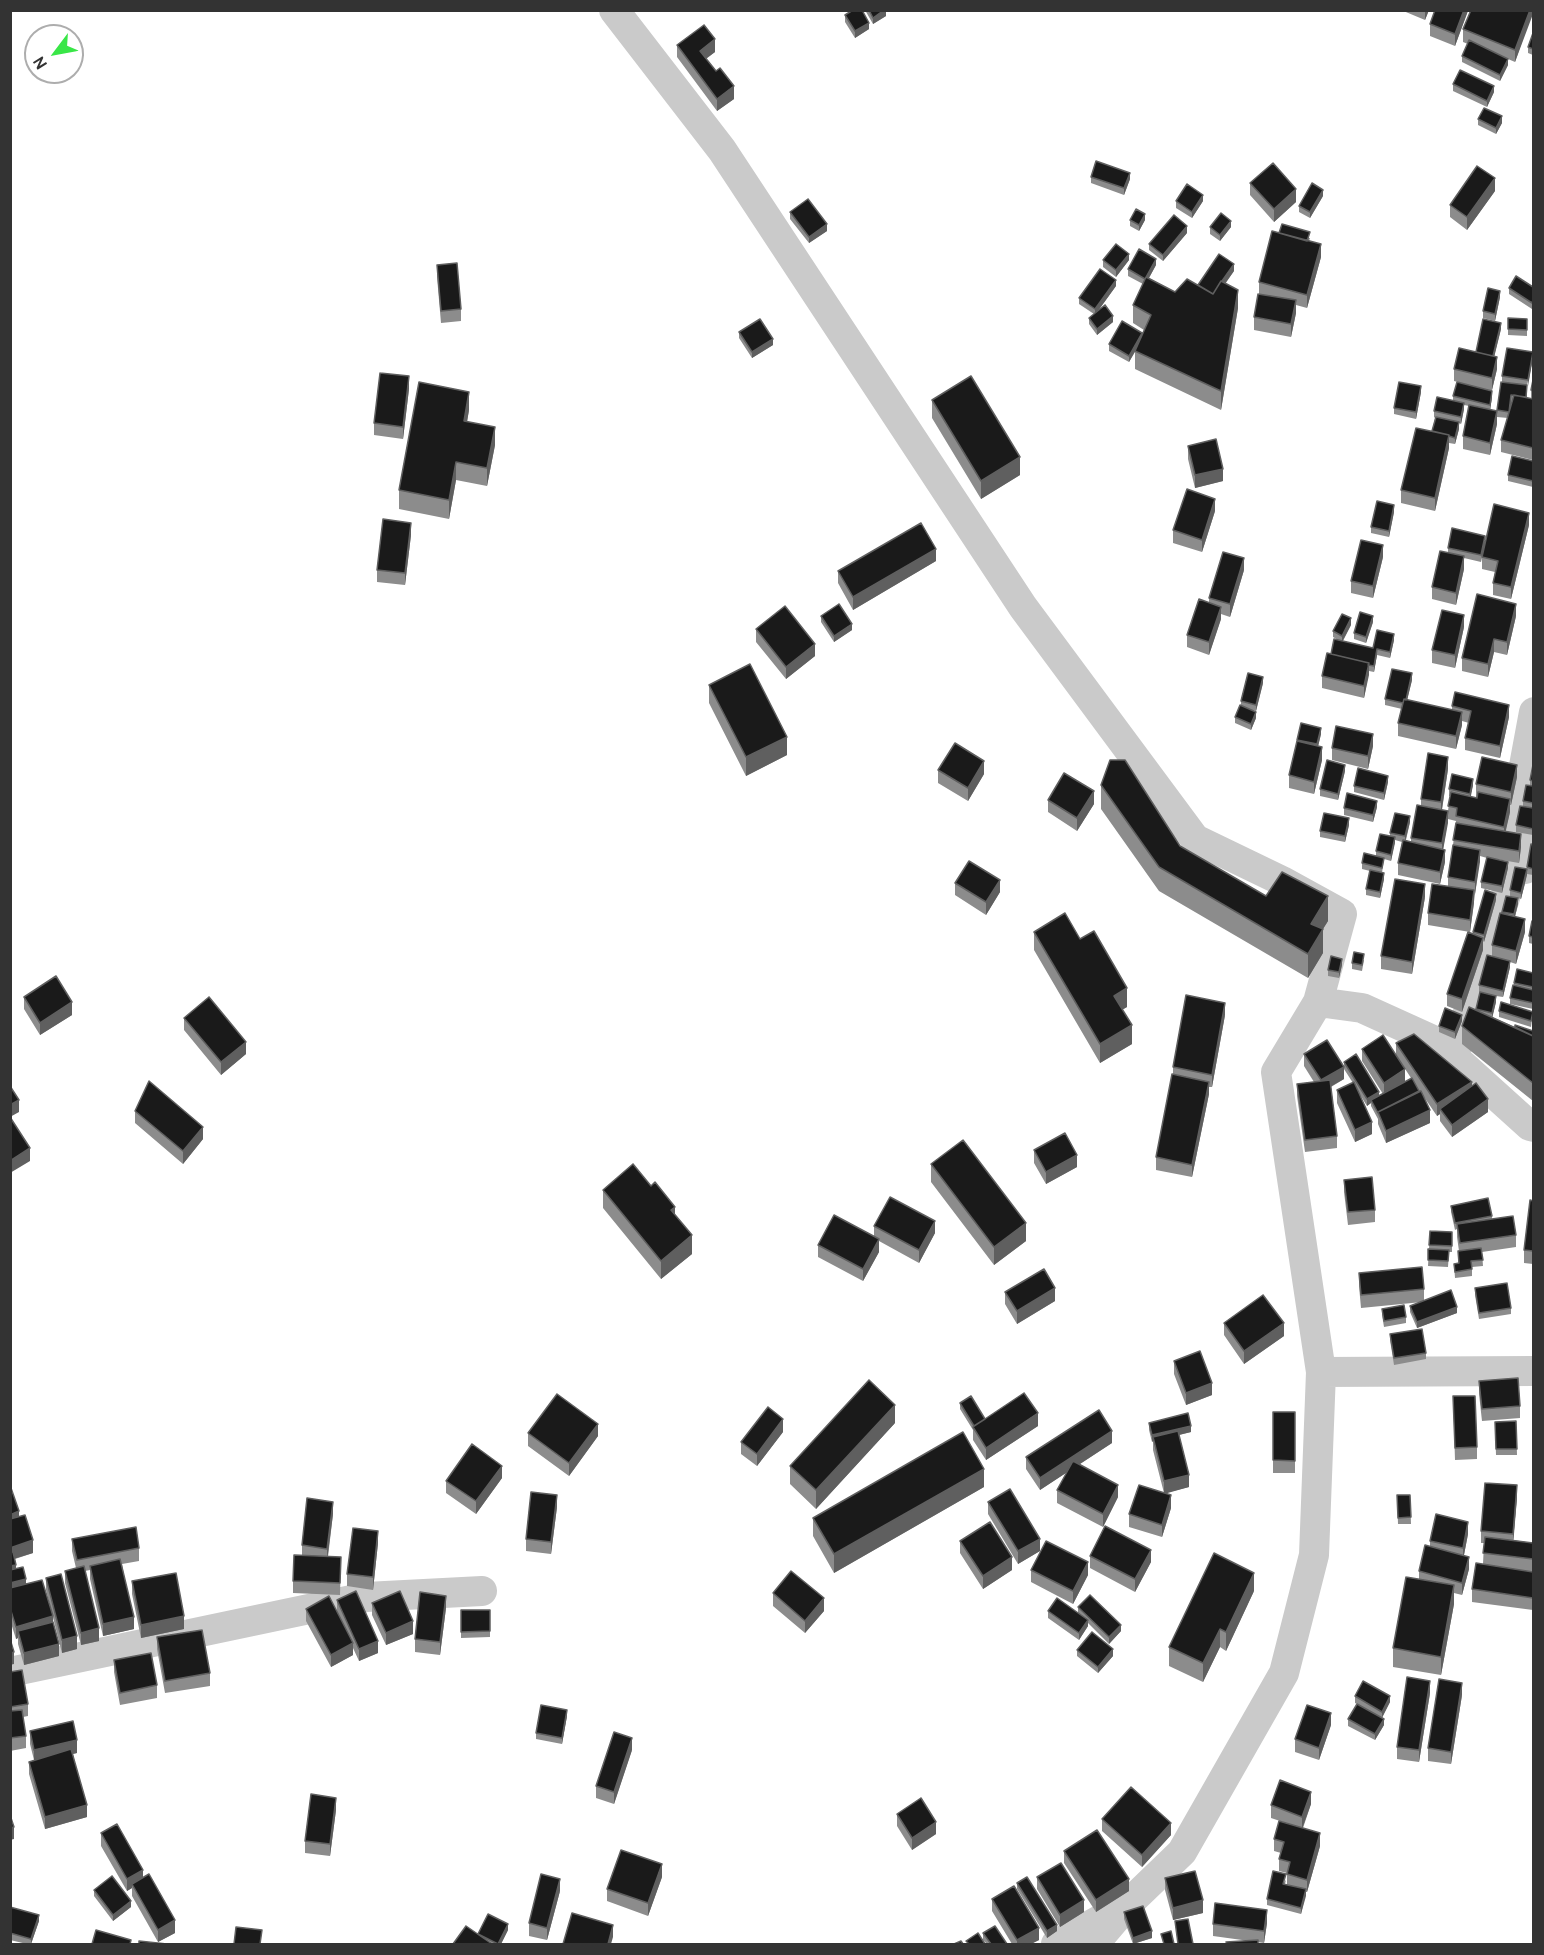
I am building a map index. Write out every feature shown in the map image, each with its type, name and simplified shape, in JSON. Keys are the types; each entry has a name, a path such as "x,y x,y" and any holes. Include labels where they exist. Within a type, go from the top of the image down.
{"street":[{"path":"614,10 722,150 1023,607 1195,839 1282,881 1342,914 1318,1002 1276,1072 1321,1372 1314,1555 1284,1673 1182,1852 1128,1904 1094,1944"},
{"path":"1454,1056 1514,870 1525,869 1532,846 1511,836 1533,712"},
{"path":"1318,1002 1362,1008 1437,1042 1533,1127"},
{"path":"1321,1372 1533,1371"},
{"path":"10,1672 366,1597 483,1591"},
{"path":"1056,1944 1128,1904"}],"building":[{"path":"853,10 862,10 869,23 855,31 845,15"},
{"path":"869,10 884,10 873,18"},
{"path":"1435,10 1464,10 1455,34 1430,24"},
{"path":"1471,10 1530,10 1515,50 1463,29"},
{"path":"704,25 715,39 700,51 716,71 720,68 734,86 717,99 677,45"},
{"path":"1533,33 1533,49 1528,47"},
{"path":"1469,40 1508,59 1500,75 1462,56"},
{"path":"1460,70 1494,86 1487,101 1453,84"},
{"path":"1484,108 1502,116 1496,128 1478,119"},
{"path":"1096,161 1130,173 1124,188 1091,177"},
{"path":"1273,163 1296,189 1274,209 1250,183"},
{"path":"1477,166 1495,178 1467,217 1450,205"},
{"path":"1312,183 1323,190 1310,212 1299,206"},
{"path":"1187,184 1203,195 1192,212 1176,201"},
{"path":"808,199 827,224 809,237 790,212"},
{"path":"1136,209 1145,214 1139,225 1130,220"},
{"path":"1221,213 1231,221 1220,235 1210,227"},
{"path":"1174,215 1187,226 1163,255 1149,244"},
{"path":"1282,224 1310,232 1307,241 1279,233"},
{"path":"1272,231 1321,244 1307,295 1259,282"},
{"path":"1116,244 1129,254 1116,270 1103,260"},
{"path":"1139,249 1156,259 1145,279 1128,269"},
{"path":"1219,254 1234,264 1213,294 1198,285"},
{"path":"457,263 461,309 441,311 437,265"},
{"path":"1100,269 1116,280 1095,309 1079,298"},
{"path":"1516,276 1533,287 1532,303 1509,288"},
{"path":"1146,277 1175,292 1187,279 1213,294 1221,281 1238,290 1221,391 1135,351 1151,315 1133,305"},
{"path":"1488,288 1500,291 1495,314 1483,311"},
{"path":"1258,294 1296,300 1291,324 1254,317"},
{"path":"1105,305 1113,316 1097,329 1089,318"},
{"path":"1508,318 1527,319 1527,330 1508,329"},
{"path":"760,319 773,339 752,352 739,332"},
{"path":"1483,319 1501,323 1493,356 1476,352"},
{"path":"1122,321 1142,333 1129,356 1109,344"},
{"path":"1459,348 1497,357 1492,378 1454,369"},
{"path":"1507,348 1533,352 1528,380 1502,376"},
{"path":"380,373 409,376 403,427 374,423"},
{"path":"971,376 1020,457 981,481 932,400"},
{"path":"419,382 469,392 464,421 495,427 487,468 456,462 449,500 399,490"},
{"path":"1399,382 1421,386 1416,412 1394,408"},
{"path":"1457,382 1492,391 1490,405 1453,396"},
{"path":"1501,382 1527,385 1526,397 1511,395 1509,412 1497,410"},
{"path":"1514,395 1533,399 1533,448 1501,440"},
{"path":"1437,397 1464,403 1461,417 1434,411"},
{"path":"1469,405 1497,411 1490,443 1463,436"},
{"path":"1436,417 1459,422 1455,438 1432,431"},
{"path":"1416,428 1449,435 1435,498 1401,490"},
{"path":"1216,439 1223,469 1195,475 1188,446"},
{"path":"1512,456 1533,461 1533,481 1508,475"},
{"path":"1187,489 1215,499 1202,540 1173,530"},
{"path":"1377,501 1394,505 1389,531 1371,527"},
{"path":"1494,504 1529,513 1511,587 1493,583 1498,561 1482,557"},
{"path":"383,519 411,523 405,573 377,570"},
{"path":"921,523 936,549 853,597 838,571"},
{"path":"1452,528 1485,536 1481,555 1448,548"},
{"path":"1361,540 1383,545 1373,586 1351,581"},
{"path":"1440,551 1464,556 1456,593 1432,587"},
{"path":"1223,552 1244,558 1230,604 1209,598"},
{"path":"1477,594 1516,604 1507,642 1494,639 1488,664 1462,658"},
{"path":"1199,599 1221,607 1209,642 1187,635"},
{"path":"839,604 852,624 834,636 821,616"},
{"path":"785,606 815,644 786,667 756,629"},
{"path":"1442,610 1464,615 1455,655 1432,650"},
{"path":"1360,612 1373,616 1366,637 1354,633"},
{"path":"1342,614 1351,618 1342,636 1333,631"},
{"path":"1377,630 1394,634 1390,652 1377,649 1374,666 1331,654 1334,639 1373,648"},
{"path":"1327,653 1369,663 1364,686 1322,676"},
{"path":"750,664 787,737 746,757 709,685"},
{"path":"1392,669 1412,673 1406,700 1404,699 1403,703 1385,699"},
{"path":"1248,673 1263,677 1256,705 1241,701"},
{"path":"1455,692 1509,705 1500,746 1465,738 1471,711 1452,706"},
{"path":"1404,699 1462,712 1456,736 1398,723"},
{"path":"1240,705 1256,712 1251,724 1235,717"},
{"path":"1301,723 1321,728 1317,744 1297,740"},
{"path":"1336,726 1373,734 1368,756 1332,748"},
{"path":"1297,741 1322,747 1314,782 1289,775"},
{"path":"955,743 984,761 968,788 938,770"},
{"path":"1428,753 1448,757 1441,802 1421,799"},
{"path":"1482,757 1517,765 1511,792 1476,784"},
{"path":"1110,760 1125,760 1180,846 1266,896 1282,872 1328,896 1311,924 1323,929 1308,954 1159,867 1101,785"},
{"path":"1327,760 1345,765 1338,794 1320,789"},
{"path":"1533,765 1533,781 1530,780"},
{"path":"1358,768 1388,776 1384,793 1354,786"},
{"path":"1064,773 1094,791 1077,818 1048,800"},
{"path":"1452,774 1473,779 1470,794 1449,789"},
{"path":"1526,785 1533,786 1533,803 1523,801"},
{"path":"1451,792 1477,798 1478,792 1510,799 1504,827 1456,816 1457,808 1448,806"},
{"path":"1347,793 1377,801 1373,815 1344,808"},
{"path":"1417,805 1448,811 1442,843 1411,838"},
{"path":"1520,806 1533,808 1533,829 1516,825"},
{"path":"1324,813 1349,818 1345,836 1320,831"},
{"path":"1395,813 1410,816 1405,836 1390,833"},
{"path":"1456,823 1521,834 1519,851 1453,840"},
{"path":"1380,834 1395,837 1391,855 1376,851"},
{"path":"1403,840 1445,850 1440,872 1398,863"},
{"path":"1531,844 1533,845 1533,869 1527,867"},
{"path":"1453,845 1480,850 1475,882 1448,877"},
{"path":"1364,853 1384,858 1382,868 1362,863"},
{"path":"1487,857 1508,862 1502,886 1481,882"},
{"path":"969,861 1000,880 986,902 955,883"},
{"path":"1515,867 1527,869 1521,893 1510,890"},
{"path":"1370,870 1384,873 1380,892 1366,889"},
{"path":"1395,879 1425,884 1412,962 1381,956"},
{"path":"1432,884 1474,890 1470,920 1428,913"},
{"path":"1485,890 1496,894 1484,935 1473,932"},
{"path":"1506,896 1518,898 1514,914 1502,912"},
{"path":"1065,913 1080,939 1094,931 1127,988 1114,996 1132,1025 1100,1044 1034,932"},
{"path":"1500,913 1525,919 1516,951 1492,945"},
{"path":"1533,921 1533,937 1529,936"},
{"path":"1468,932 1483,938 1462,999 1447,994"},
{"path":"1354,952 1364,954 1362,965 1352,963"},
{"path":"1487,955 1510,961 1503,991 1479,985"},
{"path":"1331,956 1342,959 1339,972 1328,970"},
{"path":"1517,969 1533,973 1533,987 1514,983"},
{"path":"56,976 72,1002 40,1023 24,997"},
{"path":"1513,985 1533,990 1533,1003 1510,998"},
{"path":"1480,992 1496,996 1492,1013 1476,1009"},
{"path":"1186,995 1225,1003 1212,1075 1173,1067"},
{"path":"209,997 246,1042 221,1062 184,1018"},
{"path":"1501,1002 1533,1012 1531,1021 1499,1011"},
{"path":"1469,1007 1533,1036 1533,1083 1462,1026"},
{"path":"1445,1008 1462,1015 1455,1032 1439,1026"},
{"path":"1515,1025 1533,1031 1533,1036 1515,1027"},
{"path":"1414,1034 1472,1082 1437,1104 1396,1043"},
{"path":"1383,1035 1405,1069 1384,1083 1362,1049"},
{"path":"1327,1040 1344,1067 1321,1080 1304,1054"},
{"path":"1356,1054 1379,1092 1367,1099 1344,1062"},
{"path":"1172,1074 1209,1082 1192,1165 1156,1157"},
{"path":"1412,1078 1419,1091 1378,1113 1371,1100"},
{"path":"1330,1080 1337,1136 1305,1140 1297,1084"},
{"path":"149,1081 203,1127 183,1151 135,1111"},
{"path":"1354,1082 1372,1122 1355,1130 1337,1090"},
{"path":"1476,1083 1488,1099 1452,1125 1440,1109"},
{"path":"10,1086 19,1100 10,1105"},
{"path":"1421,1091 1430,1110 1386,1131 1378,1112"},
{"path":"10,1117 30,1148 10,1161"},
{"path":"1065,1133 1077,1155 1046,1172 1034,1150"},
{"path":"963,1140 1026,1223 994,1247 931,1164"},
{"path":"633,1164 651,1186 655,1182 675,1207 671,1210 692,1235 661,1261 603,1190"},
{"path":"1372,1177 1375,1210 1348,1212 1344,1180"},
{"path":"890,1197 935,1221 919,1250 874,1226"},
{"path":"1488,1198 1492,1216 1455,1223 1451,1206"},
{"path":"1530,1200 1533,1201 1533,1251 1524,1250"},
{"path":"834,1215 879,1239 863,1269 818,1245"},
{"path":"1513,1216 1516,1235 1460,1243 1457,1224"},
{"path":"1430,1231 1452,1232 1452,1246 1429,1245"},
{"path":"1481,1248 1483,1260 1471,1261 1472,1269 1455,1272 1454,1264 1459,1263 1458,1251"},
{"path":"1428,1249 1449,1250 1448,1261 1428,1260"},
{"path":"1422,1267 1424,1289 1361,1295 1359,1273"},
{"path":"1044,1269 1055,1288 1017,1311 1005,1292"},
{"path":"1507,1283 1511,1308 1479,1313 1475,1288"},
{"path":"1451,1290 1457,1307 1417,1322 1410,1306"},
{"path":"1263,1295 1284,1323 1244,1351 1224,1323"},
{"path":"1404,1305 1406,1317 1384,1321 1382,1309"},
{"path":"1422,1329 1426,1353 1394,1358 1390,1334"},
{"path":"1200,1351 1212,1383 1186,1393 1174,1361"},
{"path":"1518,1378 1520,1406 1482,1409 1479,1381"},
{"path":"869,1380 895,1405 816,1490 790,1466"},
{"path":"1024,1393 1038,1413 986,1448 973,1427"},
{"path":"557,1394 598,1424 569,1463 528,1433"},
{"path":"971,1396 985,1419 974,1426 960,1403"},
{"path":"1453,1396 1475,1396 1477,1447 1455,1448"},
{"path":"768,1407 783,1419 757,1454 741,1442"},
{"path":"1099,1410 1112,1431 1040,1478 1026,1457"},
{"path":"1273,1412 1295,1412 1295,1461 1273,1460"},
{"path":"1188,1413 1191,1426 1152,1435 1149,1423"},
{"path":"1516,1421 1517,1449 1496,1449 1495,1422"},
{"path":"1178,1431 1189,1475 1164,1481 1153,1437"},
{"path":"963,1432 984,1469 834,1554 813,1518"},
{"path":"472,1444 502,1466 476,1501 446,1481"},
{"path":"1073,1461 1118,1485 1103,1514 1057,1490"},
{"path":"1485,1483 1517,1485 1513,1534 1481,1531"},
{"path":"1139,1485 1171,1495 1162,1525 1129,1514"},
{"path":"10,1489 19,1511 10,1515"},
{"path":"1010,1489 1040,1539 1018,1551 988,1502"},
{"path":"531,1492 557,1495 551,1542 526,1539"},
{"path":"1397,1495 1410,1495 1411,1517 1398,1518"},
{"path":"307,1498 333,1502 327,1549 302,1545"},
{"path":"1436,1514 1468,1522 1463,1548 1430,1541"},
{"path":"25,1515 33,1540 10,1548 10,1519"},
{"path":"990,1522 1012,1557 983,1576 960,1541"},
{"path":"1105,1526 1151,1550 1135,1579 1090,1556"},
{"path":"136,1527 139,1548 77,1560 72,1539"},
{"path":"353,1528 378,1531 373,1577 347,1574"},
{"path":"1485,1537 1533,1543 1533,1559 1483,1553"},
{"path":"1046,1541 1088,1562 1073,1591 1031,1570"},
{"path":"1425,1545 1469,1557 1462,1583 1419,1571"},
{"path":"10,1552 13,1552 16,1565 10,1566"},
{"path":"1214,1553 1254,1573 1226,1632 1220,1629 1203,1663 1169,1647"},
{"path":"294,1555 341,1557 340,1583 293,1581"},
{"path":"120,1559 134,1617 103,1624 90,1566"},
{"path":"1476,1563 1533,1572 1533,1598 1472,1589"},
{"path":"84,1566 99,1628 81,1633 65,1571"},
{"path":"23,1567 26,1579 10,1583 10,1570"},
{"path":"791,1571 824,1598 805,1621 773,1593"},
{"path":"176,1573 184,1616 141,1625 132,1581"},
{"path":"61,1574 77,1636 62,1640 46,1578"},
{"path":"1406,1577 1454,1585 1441,1657 1393,1648"},
{"path":"42,1580 53,1616 16,1627 10,1608 10,1588"},
{"path":"356,1591 378,1641 359,1649 337,1600"},
{"path":"400,1591 413,1621 386,1633 372,1603"},
{"path":"420,1592 446,1596 440,1642 415,1639"},
{"path":"1090,1595 1121,1625 1109,1637 1078,1607"},
{"path":"329,1596 353,1643 331,1655 306,1609"},
{"path":"1057,1598 1088,1620 1079,1633 1048,1611"},
{"path":"461,1610 490,1610 490,1631 461,1632"},
{"path":"53,1622 59,1644 24,1653 18,1631"},
{"path":"202,1630 210,1673 165,1681 157,1637"},
{"path":"1092,1632 1113,1649 1098,1667 1077,1650"},
{"path":"10,1639 14,1652 10,1653"},
{"path":"151,1653 157,1685 120,1693 114,1660"},
{"path":"22,1670 28,1704 10,1707 10,1672"},
{"path":"1407,1677 1430,1681 1419,1750 1397,1747"},
{"path":"1439,1679 1462,1683 1451,1752 1428,1748"},
{"path":"1363,1681 1390,1696 1382,1712 1355,1696"},
{"path":"1357,1704 1384,1719 1375,1734 1348,1719"},
{"path":"541,1705 567,1710 562,1738 536,1733"},
{"path":"1307,1705 1331,1713 1319,1748 1295,1739"},
{"path":"22,1710 26,1736 10,1738 10,1711"},
{"path":"73,1721 77,1740 34,1750 30,1731"},
{"path":"614,1732 632,1738 614,1792 596,1786"},
{"path":"71,1749 87,1805 45,1817 29,1762"},
{"path":"1280,1780 1311,1792 1302,1817 1271,1805"},
{"path":"1131,1787 1171,1823 1142,1855 1102,1819"},
{"path":"311,1794 336,1798 330,1844 305,1841"},
{"path":"921,1798 936,1822 912,1838 897,1814"},
{"path":"10,1815 14,1827 10,1828"},
{"path":"1279,1821 1320,1833 1307,1880 1287,1874 1290,1862 1279,1859 1284,1842 1274,1839"},
{"path":"117,1824 143,1870 127,1879 101,1833"},
{"path":"1097,1830 1129,1879 1096,1900 1064,1851"},
{"path":"621,1850 662,1864 648,1903 607,1889"},
{"path":"1061,1863 1084,1900 1060,1915 1037,1877"},
{"path":"1195,1871 1203,1900 1173,1908 1165,1878"},
{"path":"1273,1871 1286,1874 1283,1884 1306,1889 1301,1908 1267,1899"},
{"path":"149,1874 175,1920 158,1930 132,1884"},
{"path":"541,1874 560,1879 547,1928 529,1923"},
{"path":"112,1876 131,1901 113,1915 94,1890"},
{"path":"1027,1877 1057,1925 1047,1931 1017,1883"},
{"path":"1014,1886 1039,1928 1017,1940 992,1899"},
{"path":"1215,1903 1267,1910 1264,1931 1213,1924"},
{"path":"1143,1906 1152,1931 1133,1938 1124,1912"},
{"path":"10,1907 39,1915 31,1939 10,1933"},
{"path":"572,1913 613,1925 608,1944 563,1944"},
{"path":"488,1914 508,1924 498,1944 478,1934"},
{"path":"1188,1919 1193,1944 1178,1944 1175,1921"},
{"path":"466,1926 492,1944 453,1944"},
{"path":"995,1926 1007,1944 991,1944 983,1933"},
{"path":"236,1927 262,1930 260,1944 234,1944"},
{"path":"96,1930 131,1940 130,1944 92,1944"},
{"path":"1171,1931 1174,1944 1164,1944 1161,1934"},
{"path":"978,1933 985,1944 969,1944 966,1941"},
{"path":"1258,1940 1258,1944 1227,1944 1226,1942"},
{"path":"139,1941 167,1944 139,1944"}]}
